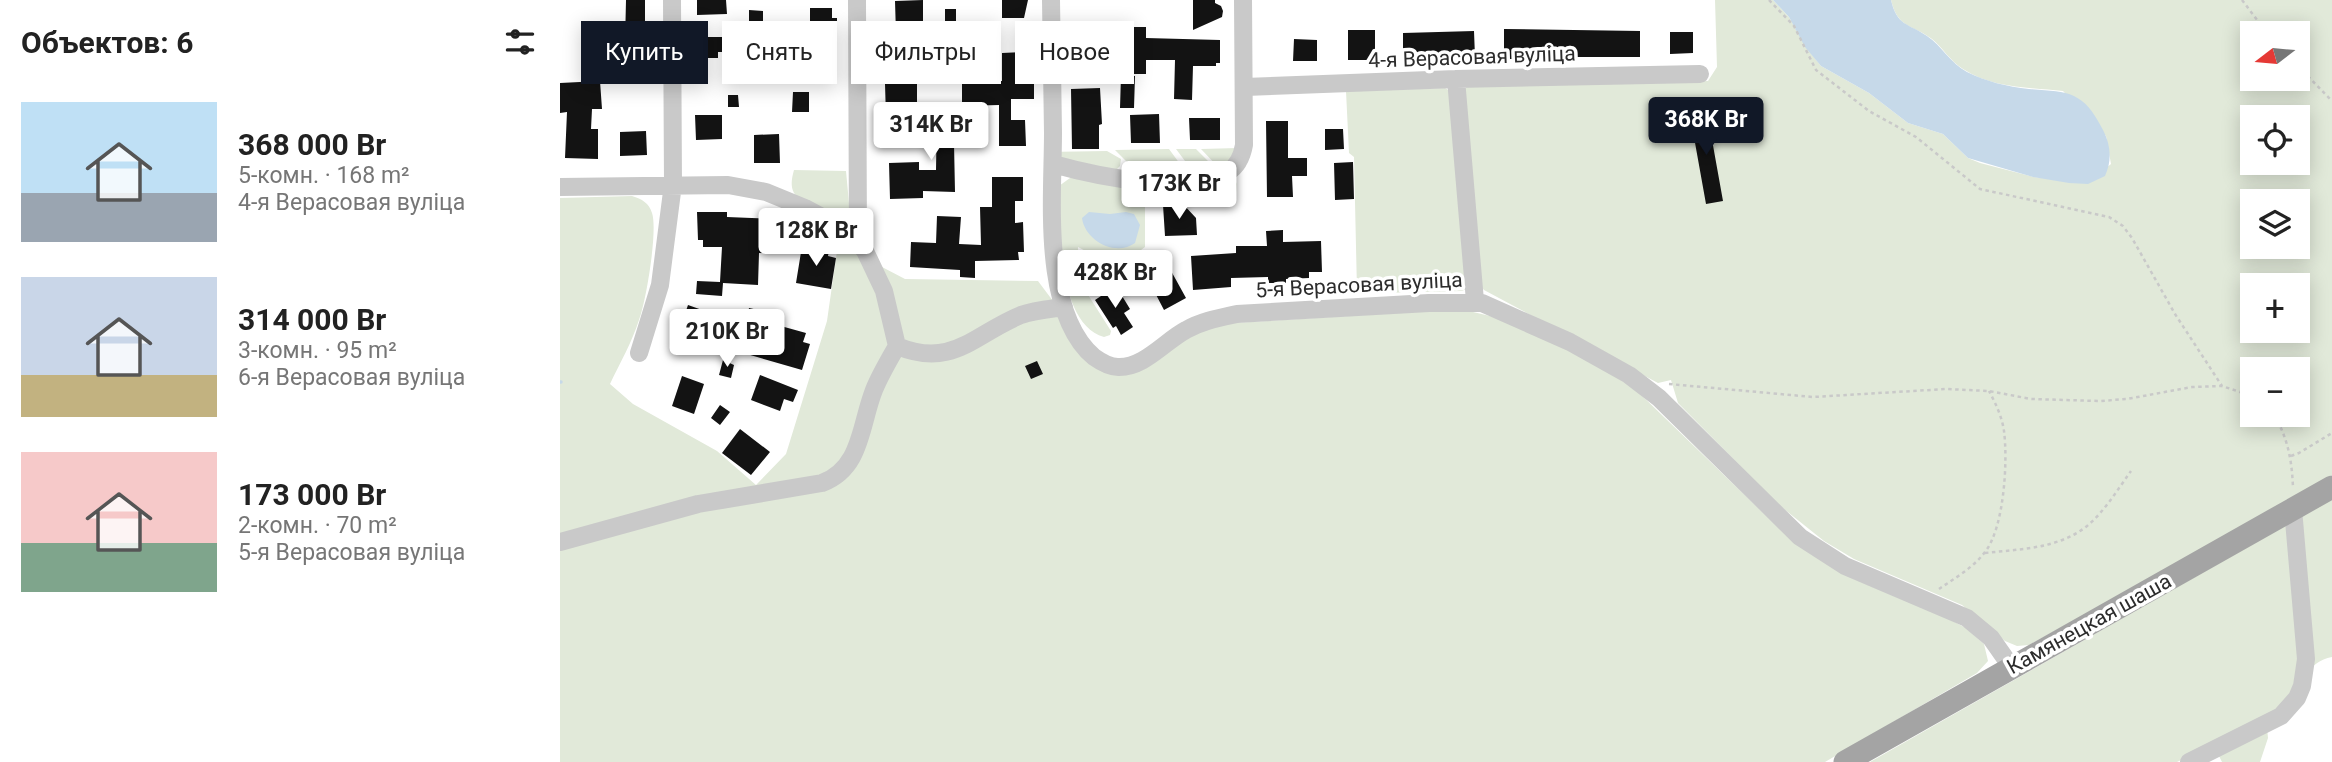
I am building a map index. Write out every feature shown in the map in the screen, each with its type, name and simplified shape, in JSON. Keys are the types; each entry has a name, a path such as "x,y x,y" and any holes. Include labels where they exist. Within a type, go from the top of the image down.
{"main road":[{"name":"Камянецкая шаша","path":"1846,762 2332,487"}],"street":[{"path":"639,353 660,285 673,184 672,0"},
{"path":"858,0 858,242"},
{"name":"5-я Верасовая вуліца","path":"1051,0 1053,232 1064,307 1074,334 1100,362 1115,368 1127,367 1141,361 1198,324 1237,314 1475,302 1504,311 1553,333 1637,380 1659,398 1800,537 1845,566 1967,618 2001,650 2012,668"},
{"path":"1053,164 1131,181 1168,183 1209,180 1224,175 1235,166 1242,152 1244,138 1243,0"},
{"name":"4-я Верасовая вуліца","path":"1245,87 1700,74"},
{"path":"1457,79 1475,302"},
{"path":"560,187 728,185 766,192 831,222 858,242 871,261 884,290 897,346 874,390 853,457 845,470 834,478 822,483 698,504 560,542"},
{"path":"897,346 925,354 958,349 981,339 1019,316 1064,307"},
{"path":"2189,762 2281,716 2290,708 2302,686 2306,659 2293,509"}],"path":[{"path":"1769,0 1794,26 1816,70 1869,111 1916,137 1980,189 2109,217 2123,226 2222,386"},
{"path":"2242,0 2258,21"},
{"path":"2310,78 2332,101"},
{"path":"1669,384 1813,397 1946,389 1989,391 2031,399 2100,401 2192,387 2222,386 2240,392"},
{"path":"1925,600 1985,553 1999,523 2005,446 2000,414 1989,391"},
{"path":"2280,427 2291,456 2293,509"},
{"path":"2291,456 2332,433"},
{"path":"1985,553 2052,545 2071,537 2089,524 2131,471"}],"green space":[{"path":"1715,0 1773,0 1789,17 1806,47 1821,66 1869,93 1908,123 1943,134 1968,158 2034,177 2088,183 2111,164 2106,136 2063,91 1999,84 1975,76 1958,66 1932,39 1902,21 1891,0 2332,0 2332,475 2029,645 2017,646 2005,641 1962,605 1854,559 1824,541 1779,505 1678,403 1671,380 1658,383 1482,288 1464,89 1471,84 1708,81 1717,67"},
{"path":"1445,88 1450,91 1466,289 1381,293 1357,291 1354,157 1349,153 1346,91"},
{"path":"1238,148 1233,163 1219,168 1201,149"},
{"path":"1169,149 1182,170 1179,175 1169,178 1132,172 1130,165 1115,150"},
{"path":"1176,149 1196,149 1209,162 1210,171 1194,173"},
{"path":"1107,151 1121,159 1116,170 1105,172 1045,152"},
{"path":"794,170 846,171 850,214 844,220 839,219 803,201 793,190"},
{"path":"1070,178 1234,178 1237,184 1236,193 1145,195 1145,247 1117,268 1078,247 1078,271 1085,290 1111,331 1110,335 1104,337 1089,328 1077,313 1064,271 1059,224 1059,186"},
{"path":"632,196 645,202 651,210 652,250 642,311 610,384 633,404 717,451 756,485 786,454 827,321 838,244 905,279 1038,281 1107,373 1217,324 1431,311 1473,312 1510,322 1593,362 1635,389 1785,534 1854,579 1966,628 1984,644 1988,661 1977,673 1825,762 560,762 560,198"},
{"path":"2332,499 2332,657 2311,668 2288,700 2266,718 2268,738 2260,762 2222,762 2213,744 2177,762 1870,762"}],"water":[{"path":"1773,0 1891,0 1896,15 1904,23 1932,40 1967,72 2005,85 2054,91 2081,100 2096,117 2106,136 2110,159 2105,176 2088,184 2069,183 2033,177 1968,158 1943,134 1908,123 1869,93 1821,66 1805,47 1789,17"},
{"path":"1089,212 1134,214 1140,225 1135,243 1119,248 1095,240 1084,226 1082,218"}],"building":[{"path":"626,0 645,0 645,21 626,21"},
{"path":"697,0 726,0 727,14 697,15"},
{"path":"923,0 923,21 896,21 895,1"},
{"path":"1002,0 1028,0 1024,18 1002,18"},
{"path":"1193,0 1215,0 1215,3 1221,6 1222,17 1193,30"},
{"path":"810,8 832,8 832,18 837,18 837,21 810,21"},
{"path":"945,9 956,9 956,21 945,21"},
{"path":"749,10 763,11 763,21 749,21"},
{"path":"1134,27 1146,27 1146,38 1220,40 1220,63 1216,63 1216,66 1193,66 1192,100 1174,99 1175,60 1146,60 1146,74 1134,74"},
{"path":"1504,29 1640,31 1640,57 1504,59"},
{"path":"1348,30 1375,30 1375,60 1348,60"},
{"path":"1474,31 1475,57 1403,57 1403,33"},
{"path":"1670,32 1693,32 1693,53 1670,54"},
{"path":"708,37 722,37 722,52 718,52 718,58 708,58"},
{"path":"1294,39 1317,40 1317,61 1293,61"},
{"path":"1015,52 1015,84 1034,84 1034,99 1011,99 1011,120 1025,120 1026,146 999,146 999,105 962,106 962,84 1001,84 1002,53"},
{"path":"1135,76 1134,108 1120,108 1121,84 1134,84"},
{"path":"560,83 600,84 602,109 592,109 591,129 598,129 598,159 565,158 567,112 560,113"},
{"path":"885,84 917,84 917,117 886,117"},
{"path":"1100,88 1102,124 1099,125 1099,149 1072,149 1071,89"},
{"path":"793,92 809,92 809,112 792,112"},
{"path":"728,95 738,95 739,107 728,107"},
{"path":"937,110 965,111 965,144 954,143 955,192 923,191 923,198 890,199 889,163 919,162 919,170 936,170"},
{"path":"1707,112 1723,201 1706,204 1692,126 1687,127 1685,116"},
{"path":"1159,114 1160,143 1131,143 1130,115"},
{"path":"695,115 722,115 722,139 696,140"},
{"path":"1189,118 1220,118 1220,140 1190,140"},
{"path":"1266,121 1288,121 1288,158 1307,158 1307,176 1292,176 1293,197 1267,197"},
{"path":"1325,129 1343,129 1344,149 1325,150"},
{"path":"646,131 647,155 620,156 620,132"},
{"path":"779,134 780,163 754,163 754,135"},
{"path":"1353,162 1354,199 1335,200 1334,163"},
{"path":"992,177 1023,177 1023,201 1015,201 1015,223 1023,222 1024,252 1018,252 1019,260 975,261 975,278 960,277 960,270 910,267 911,242 936,243 937,216 961,217 959,244 981,245 980,207 992,207"},
{"path":"1183,204 1196,218 1197,235 1165,236 1163,205"},
{"path":"697,212 727,212 727,217 774,219 773,253 759,253 758,285 723,283 722,296 696,294 697,281 720,282 722,247 703,247 703,240 698,240"},
{"path":"1283,230 1283,242 1321,241 1322,272 1309,272 1309,278 1286,279 1286,283 1268,283 1268,277 1231,278 1231,287 1193,290 1191,256 1236,253 1236,246 1267,246 1266,231"},
{"path":"802,246 829,250 828,256 836,258 831,289 796,283"},
{"path":"1170,269 1186,298 1164,310 1152,287 1163,282 1159,275"},
{"path":"1116,286 1130,309 1124,313 1133,327 1121,335 1116,326 1113,328 1095,300"},
{"path":"688,305 719,316 712,337 701,334 698,344 677,337"},
{"path":"749,308 772,313 770,323 806,333 803,342 810,344 802,370 740,352"},
{"path":"723,360 734,365 731,378 719,375"},
{"path":"1037,361 1043,374 1031,379 1025,366"},
{"path":"760,375 798,390 793,402 784,399 780,411 751,400"},
{"path":"682,376 704,384 694,414 672,406"},
{"path":"720,405 730,412 720,425 711,418"},
{"path":"740,429 770,452 751,475 722,453"}]}
